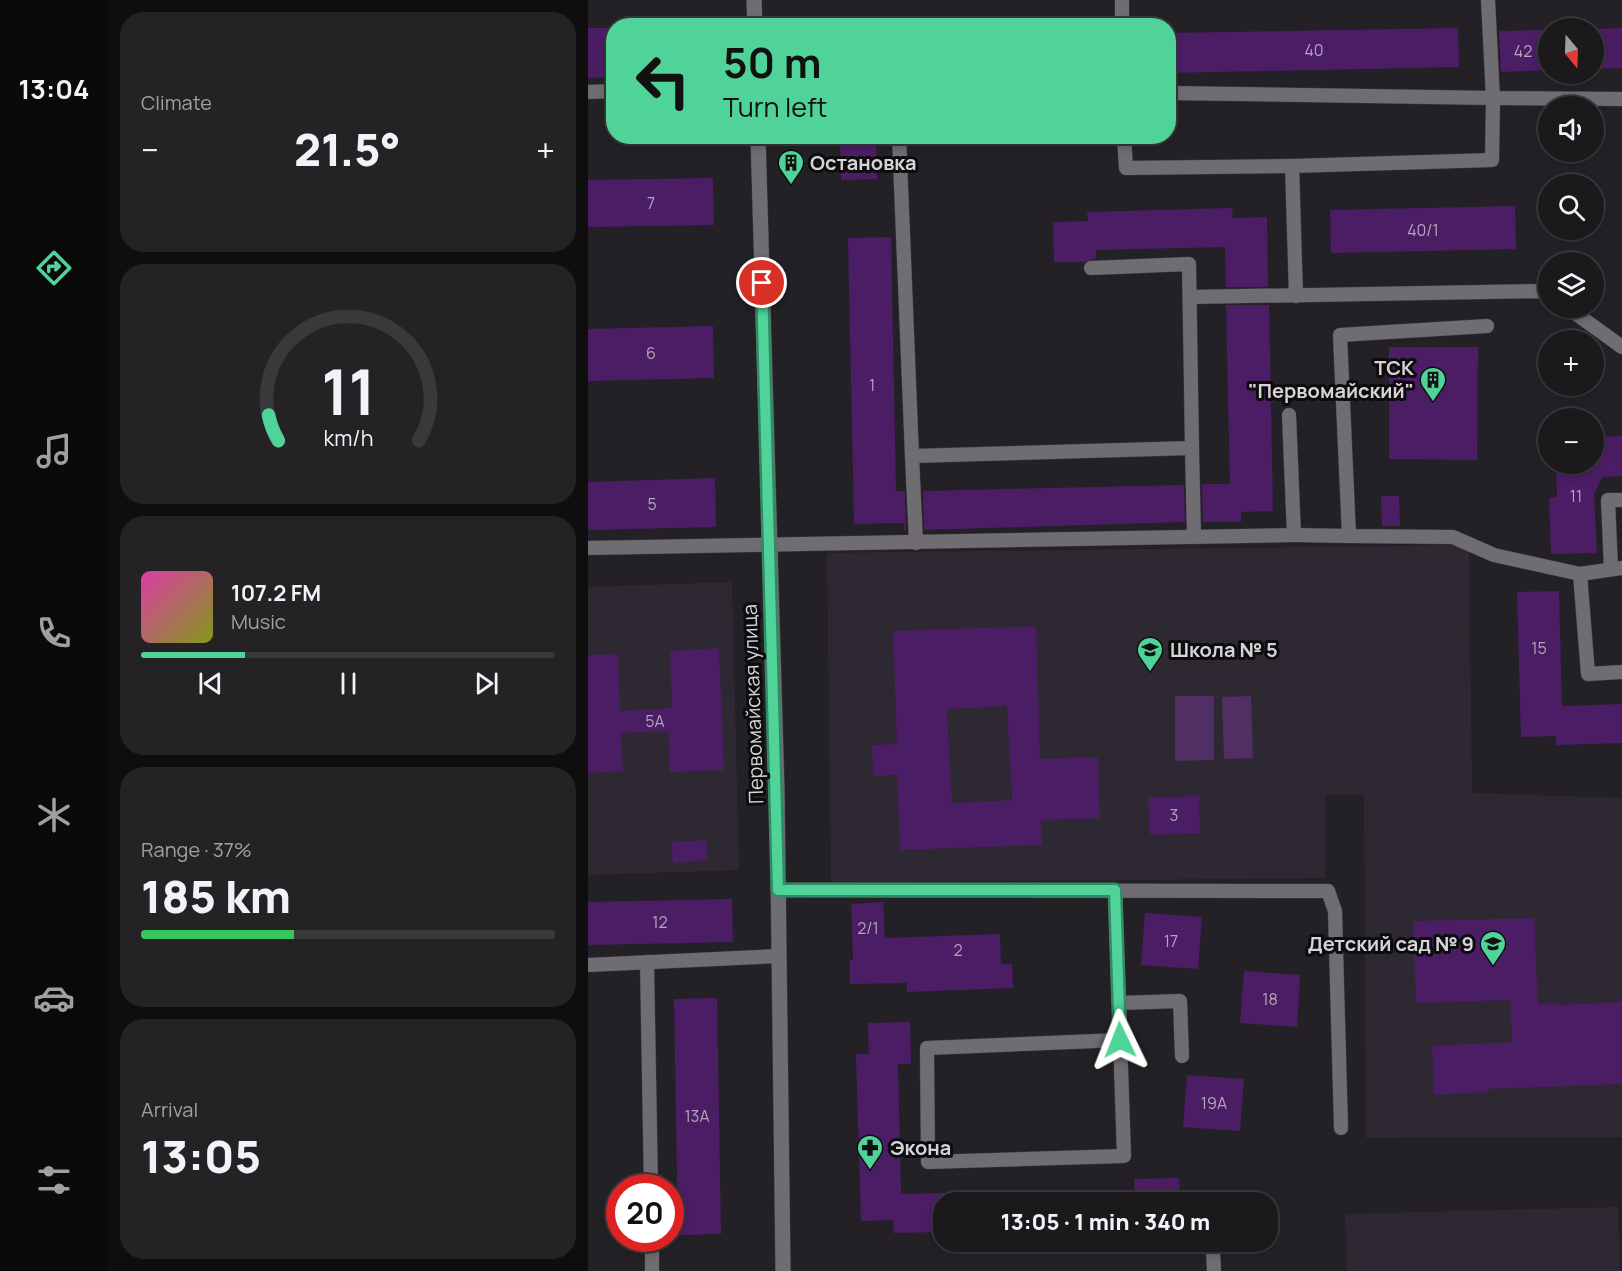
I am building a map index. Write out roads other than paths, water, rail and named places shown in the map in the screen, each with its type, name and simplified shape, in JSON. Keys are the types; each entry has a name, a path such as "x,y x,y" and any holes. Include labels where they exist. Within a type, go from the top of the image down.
{"street":[{"path":"754,0 755,18"},
{"name":"Первомайская улица","path":"758,144 778,890 783,1271"}],"lane":[{"path":"1122,0 1122,18"},
{"path":"1124,144 1126,168 1491,160 1493,98 1488,0"},
{"path":"588,92 606,91"},
{"path":"1176,93 1622,99"},
{"path":"899,144 916,543"},
{"path":"1292,166 1296,296"},
{"path":"1091,268 1189,264 1194,537"},
{"path":"1190,297 1538,291"},
{"path":"1582,318 1622,347"},
{"path":"1349,536 1340,335 1487,326"},
{"path":"1289,414 1294,535"},
{"path":"912,456 1192,448"},
{"path":"588,548 1294,535 1453,537 1494,555 1580,574 1617,569 1608,500 1622,500"},
{"path":"1580,574 1588,674 1622,672"},
{"path":"778,890 1328,891 1335,910 1341,1128"},
{"path":"1115,890 1124,1156 928,1162 927,1048 1120,1040"},
{"path":"588,965 778,956"},
{"path":"647,962 651,1174"},
{"path":"1119,1003 1180,1001 1182,1056"},
{"path":"652,1252 652,1271"},
{"path":"1213,1252 1214,1271"}],"place":[{"name":"Остановка","path":"791,186"},
{"name":"ТСК \"Первомайский\"","path":"1433,403"},
{"name":"Школа № 5","path":"1150,673"},
{"name":"Детский сад № 9","path":"1493,967"},
{"name":"Экона","path":"870,1171"}]}
